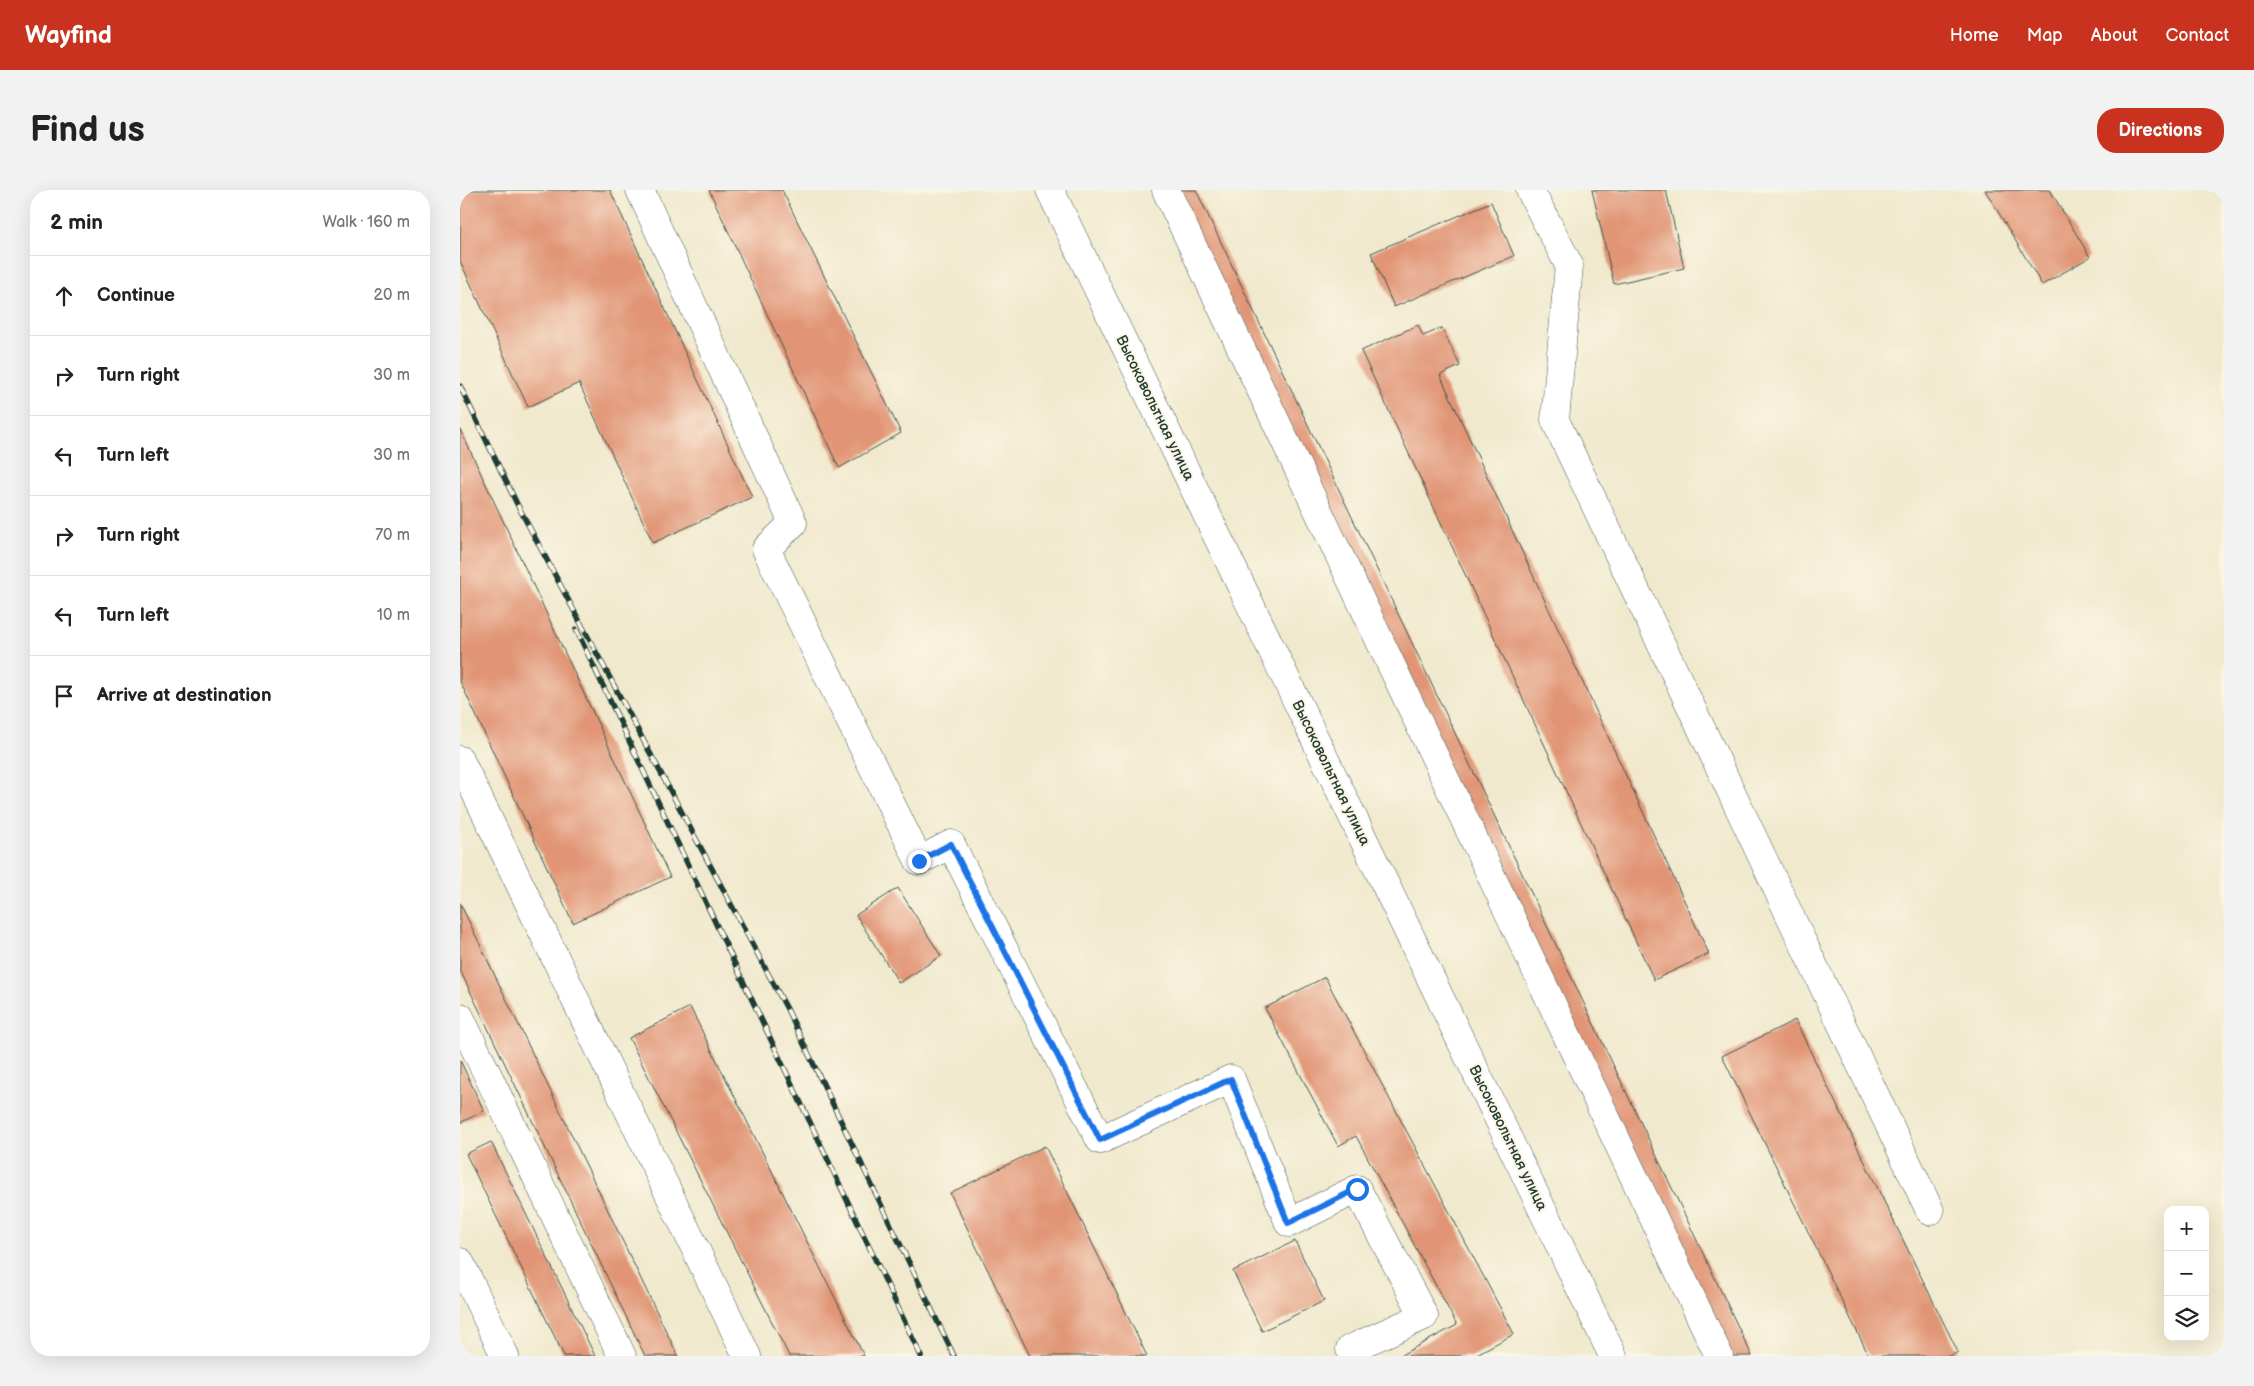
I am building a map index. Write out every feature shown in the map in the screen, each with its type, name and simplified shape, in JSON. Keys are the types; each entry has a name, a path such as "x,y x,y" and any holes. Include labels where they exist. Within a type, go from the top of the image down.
{"street":[{"path":"640,190 794,523 766,549 919,861 951,844 1100,1140 1231,1079 1288,1223 1357,1189 1424,1316 1350,1349 1354,1356"},
{"name":"Высоковольтная улица","path":"1050,190 1613,1356"},
{"path":"1166,190 1718,1356"},
{"path":"1530,190 1569,265 1555,420 1930,1211"},
{"path":"460,760 747,1356"},
{"path":"460,1017 622,1356"},
{"path":"460,1262 505,1356"}],"building":[{"path":"460,190 610,190 752,497 653,543 579,383 528,407 460,261"},
{"path":"709,190 782,190 901,433 839,468"},
{"path":"1160,190 1196,190 1752,1356 1716,1356"},
{"path":"1592,190 1666,190 1684,268 1614,284"},
{"path":"1985,190 2050,190 2090,257 2042,285"},
{"path":"1491,202 1514,256 1394,307 1371,253"},
{"path":"1418,325 1423,336 1442,328 1460,366 1440,375 1709,954 1654,980 1361,351"},
{"path":"460,429 670,877 573,923 460,681"},
{"path":"898,888 941,956 899,983 856,915"},
{"path":"460,903 678,1356 645,1356 460,970"},
{"path":"1325,977 1514,1334 1473,1356 1399,1356 1457,1325 1356,1136 1338,1146 1265,1008"},
{"path":"690,1007 864,1356 789,1356 629,1038"},
{"path":"1795,1020 1958,1352 1950,1356 1869,1356 1722,1056"},
{"path":"460,1060 484,1111 460,1123"},
{"path":"491,1142 595,1356 564,1356 466,1154"},
{"path":"1045,1146 1147,1356 1030,1356 950,1193"},
{"path":"1295,1241 1324,1301 1262,1331 1233,1271"}],"railway":[{"path":"460,386 517,504 787,1009 954,1356"},
{"path":"576,629 921,1356"}],"route":[{"path":"919,861 951,844 1100,1140 1231,1079 1288,1223 1357,1189"}]}
